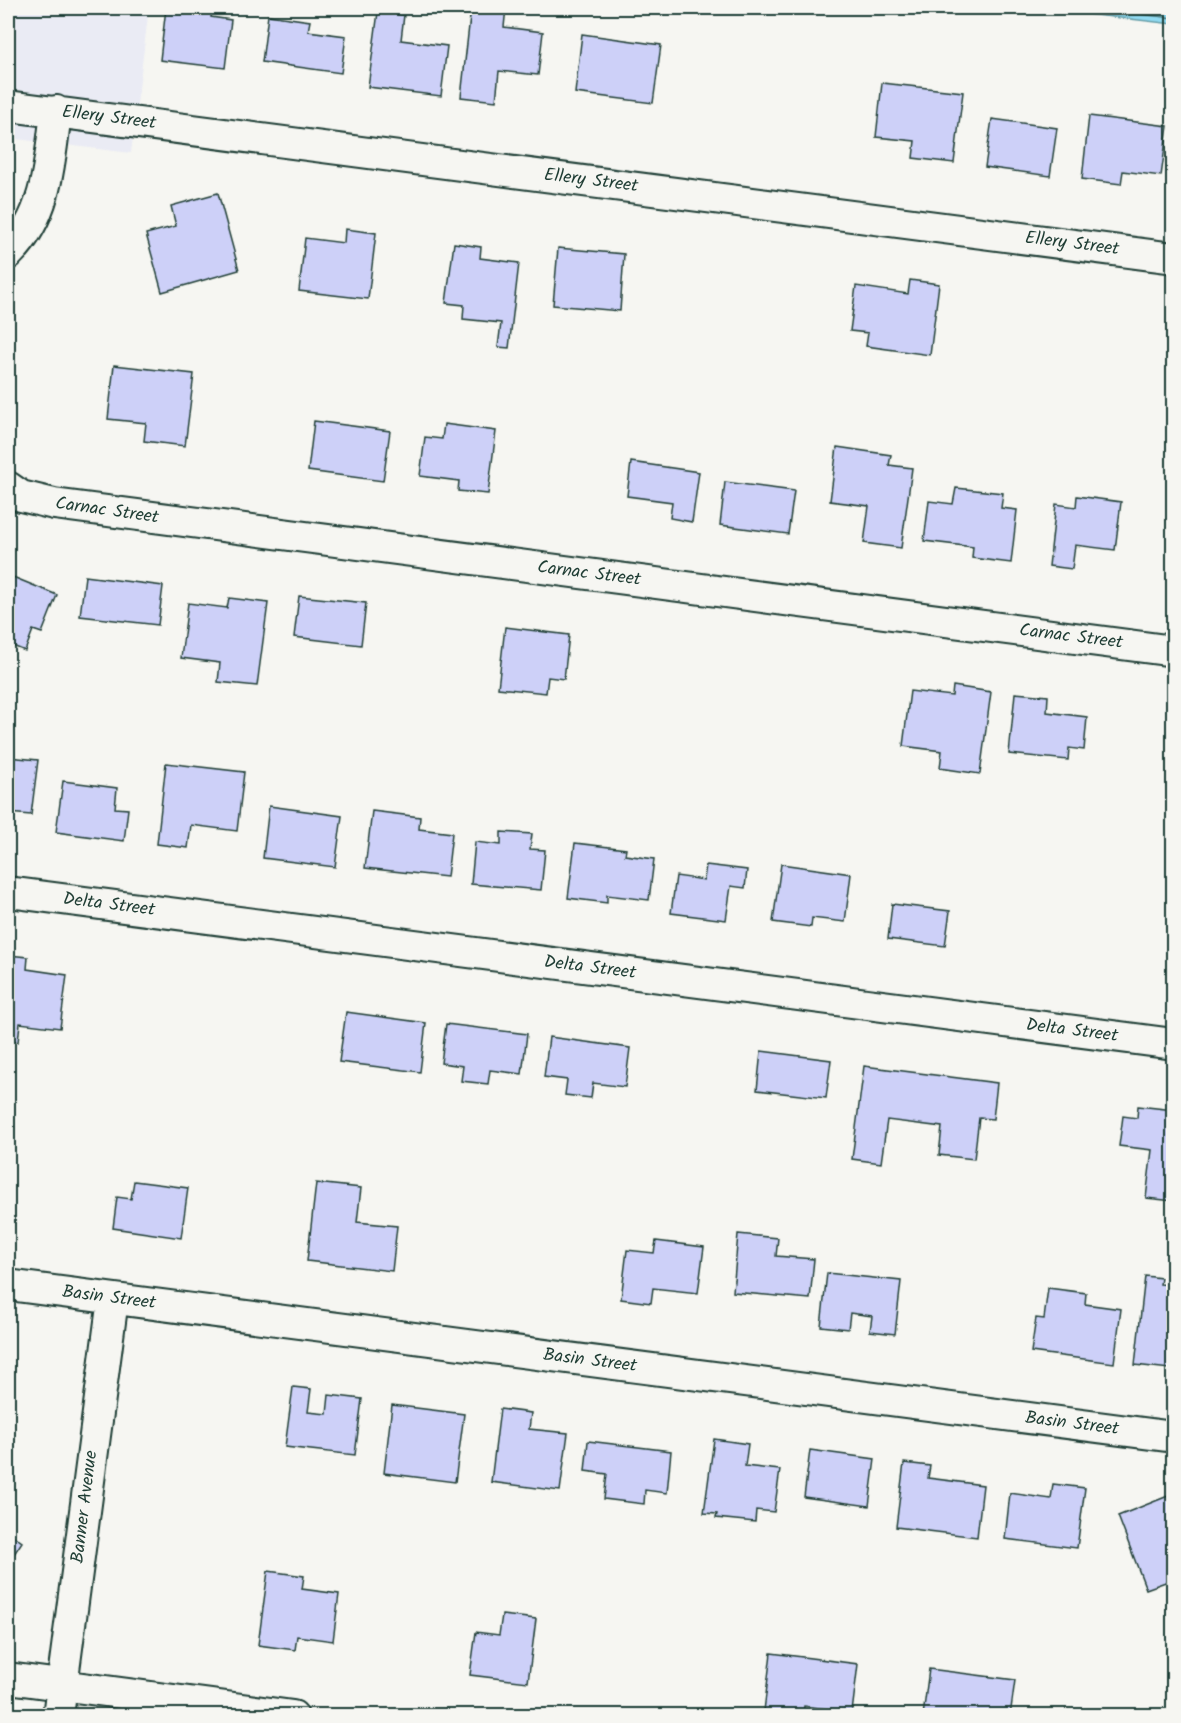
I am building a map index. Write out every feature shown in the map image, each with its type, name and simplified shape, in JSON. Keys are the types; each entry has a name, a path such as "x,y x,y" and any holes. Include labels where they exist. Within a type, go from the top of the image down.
{"street":[{"name":"Ellery Street","path":"8,106 1173,258"},
{"path":"8,254 39,210 48,176 56,111"},
{"name":"Carnac Street","path":"8,487 21,496 54,504 1173,651"},
{"name":"Delta Street","path":"8,892 1173,1044"},
{"name":"Basin Street","path":"8,1285 1173,1437"},
{"name":"Banner Avenue","path":"58,1716 113,1299"},
{"path":"8,1678 292,1716"}],"shaded area":[{"path":"8,8 149,8 131,153 8,138"}],"water":[{"path":"1034,8 1173,8 1173,24"}],"building":[{"path":"166,8 212,8 211,17 231,20 225,68 160,60"},
{"path":"471,8 506,8 504,27 543,32 538,75 499,71 496,101 461,97"},
{"path":"378,12 404,15 401,40 447,46 441,96 368,87"},
{"path":"268,15 310,21 308,31 346,36 341,73 262,62"},
{"path":"582,34 661,45 653,103 575,93"},
{"path":"882,83 963,92 954,163 913,158 915,141 876,137"},
{"path":"1089,116 1168,126 1161,176 1123,171 1121,184 1082,179"},
{"path":"992,119 1057,128 1050,176 985,167"},
{"path":"218,193 239,270 162,292 146,234 176,226 171,206"},
{"path":"345,229 376,233 368,299 299,291 305,238 344,243"},
{"path":"454,243 481,247 480,258 519,263 509,348 498,347 501,323 463,319 464,305 446,303"},
{"path":"558,248 624,254 620,311 553,305"},
{"path":"910,280 939,284 930,355 866,346 868,333 850,331 856,286 908,294"},
{"path":"114,365 194,374 185,446 144,441 146,423 108,419"},
{"path":"314,421 390,431 383,481 308,471"},
{"path":"444,424 496,431 488,494 458,491 459,481 420,476 425,437 442,439"},
{"path":"837,447 891,455 889,465 912,468 901,548 864,543 869,506 830,501"},
{"path":"631,462 699,472 692,522 670,518 672,502 627,496"},
{"path":"725,482 794,491 788,534 720,525"},
{"path":"956,488 1003,493 1001,508 1017,510 1011,563 972,558 973,547 924,541 929,501 953,504"},
{"path":"1077,496 1121,502 1115,550 1075,545 1072,569 1049,566 1056,504 1076,507"},
{"path":"8,575 57,595 42,633 33,630 25,651 8,644"},
{"path":"85,576 163,586 158,625 80,616"},
{"path":"299,596 366,603 361,645 294,637"},
{"path":"229,598 268,603 257,686 218,682 220,663 181,658 188,603 227,608"},
{"path":"505,627 569,635 564,679 548,677 546,693 498,688"},
{"path":"953,686 991,692 980,774 940,768 942,751 903,746 910,691 952,696"},
{"path":"1015,693 1048,696 1047,712 1087,717 1084,750 1069,748 1068,760 1009,754"},
{"path":"8,757 38,760 31,815 8,813"},
{"path":"166,763 244,772 237,831 191,825 188,848 157,844"},
{"path":"63,781 117,788 115,808 128,809 124,841 56,832"},
{"path":"269,806 342,816 335,867 263,858"},
{"path":"372,811 420,817 419,829 452,833 447,877 365,868"},
{"path":"501,832 532,834 530,849 545,850 541,890 471,884 475,842 501,845"},
{"path":"575,843 626,849 625,855 654,859 649,900 607,895 607,903 568,898"},
{"path":"781,864 851,874 845,922 812,918 811,927 773,922"},
{"path":"706,865 747,870 745,888 731,886 726,920 671,913 676,876 704,880"},
{"path":"892,904 950,911 945,946 888,939"},
{"path":"8,955 28,957 27,969 67,975 60,1028 20,1023 18,1042 8,1040"},
{"path":"346,1012 426,1023 420,1072 339,1062"},
{"path":"446,1024 527,1034 522,1074 490,1070 488,1084 461,1081 463,1066 441,1063"},
{"path":"549,1037 630,1048 625,1087 593,1083 591,1098 565,1095 567,1080 544,1077"},
{"path":"761,1051 831,1060 826,1098 757,1090"},
{"path":"864,1066 997,1083 993,1119 979,1118 974,1159 939,1155 942,1127 887,1120 881,1163 852,1159"},
{"path":"1138,1106 1174,1110 1174,1201 1146,1198 1152,1150 1119,1146 1123,1116 1137,1118"},
{"path":"134,1181 188,1188 181,1238 113,1228 117,1197 131,1199"},
{"path":"316,1183 361,1188 357,1222 397,1226 392,1271 307,1261"},
{"path":"738,1234 778,1238 776,1256 814,1259 810,1299 733,1292"},
{"path":"656,1241 704,1247 698,1293 653,1288 651,1303 621,1299 627,1250 654,1253"},
{"path":"827,1273 901,1281 895,1334 870,1331 872,1316 850,1313 848,1329 821,1326"},
{"path":"1145,1276 1161,1278 1160,1284 1174,1285 1174,1351 1170,1369 1135,1365"},
{"path":"1048,1288 1086,1293 1085,1304 1121,1309 1114,1363 1031,1352 1036,1318 1044,1319"},
{"path":"293,1387 311,1389 308,1412 327,1414 329,1395 362,1399 355,1455 285,1447"},
{"path":"392,1405 464,1414 455,1482 384,1473"},
{"path":"500,1409 531,1413 529,1429 568,1433 560,1491 491,1482"},
{"path":"714,1439 748,1444 745,1466 780,1470 774,1512 756,1510 755,1522 716,1518 717,1514 704,1513"},
{"path":"588,1441 671,1451 667,1493 645,1490 644,1504 604,1499 607,1474 585,1471"},
{"path":"810,1450 875,1459 869,1506 804,1497"},
{"path":"904,1463 930,1466 928,1478 983,1485 977,1537 896,1527"},
{"path":"1053,1484 1085,1488 1077,1548 1005,1539 1010,1493 1051,1499"},
{"path":"1168,1496 1174,1509 1174,1579 1146,1589 1118,1516"},
{"path":"8,1532 22,1542 8,1563"},
{"path":"268,1571 304,1576 302,1589 339,1594 333,1641 297,1636 295,1650 258,1645"},
{"path":"502,1615 536,1619 528,1682 470,1675 476,1632 499,1635"},
{"path":"771,1653 858,1664 852,1712 804,1706 803,1716 764,1711"},
{"path":"929,1669 1015,1680 1010,1716 923,1716"}]}
